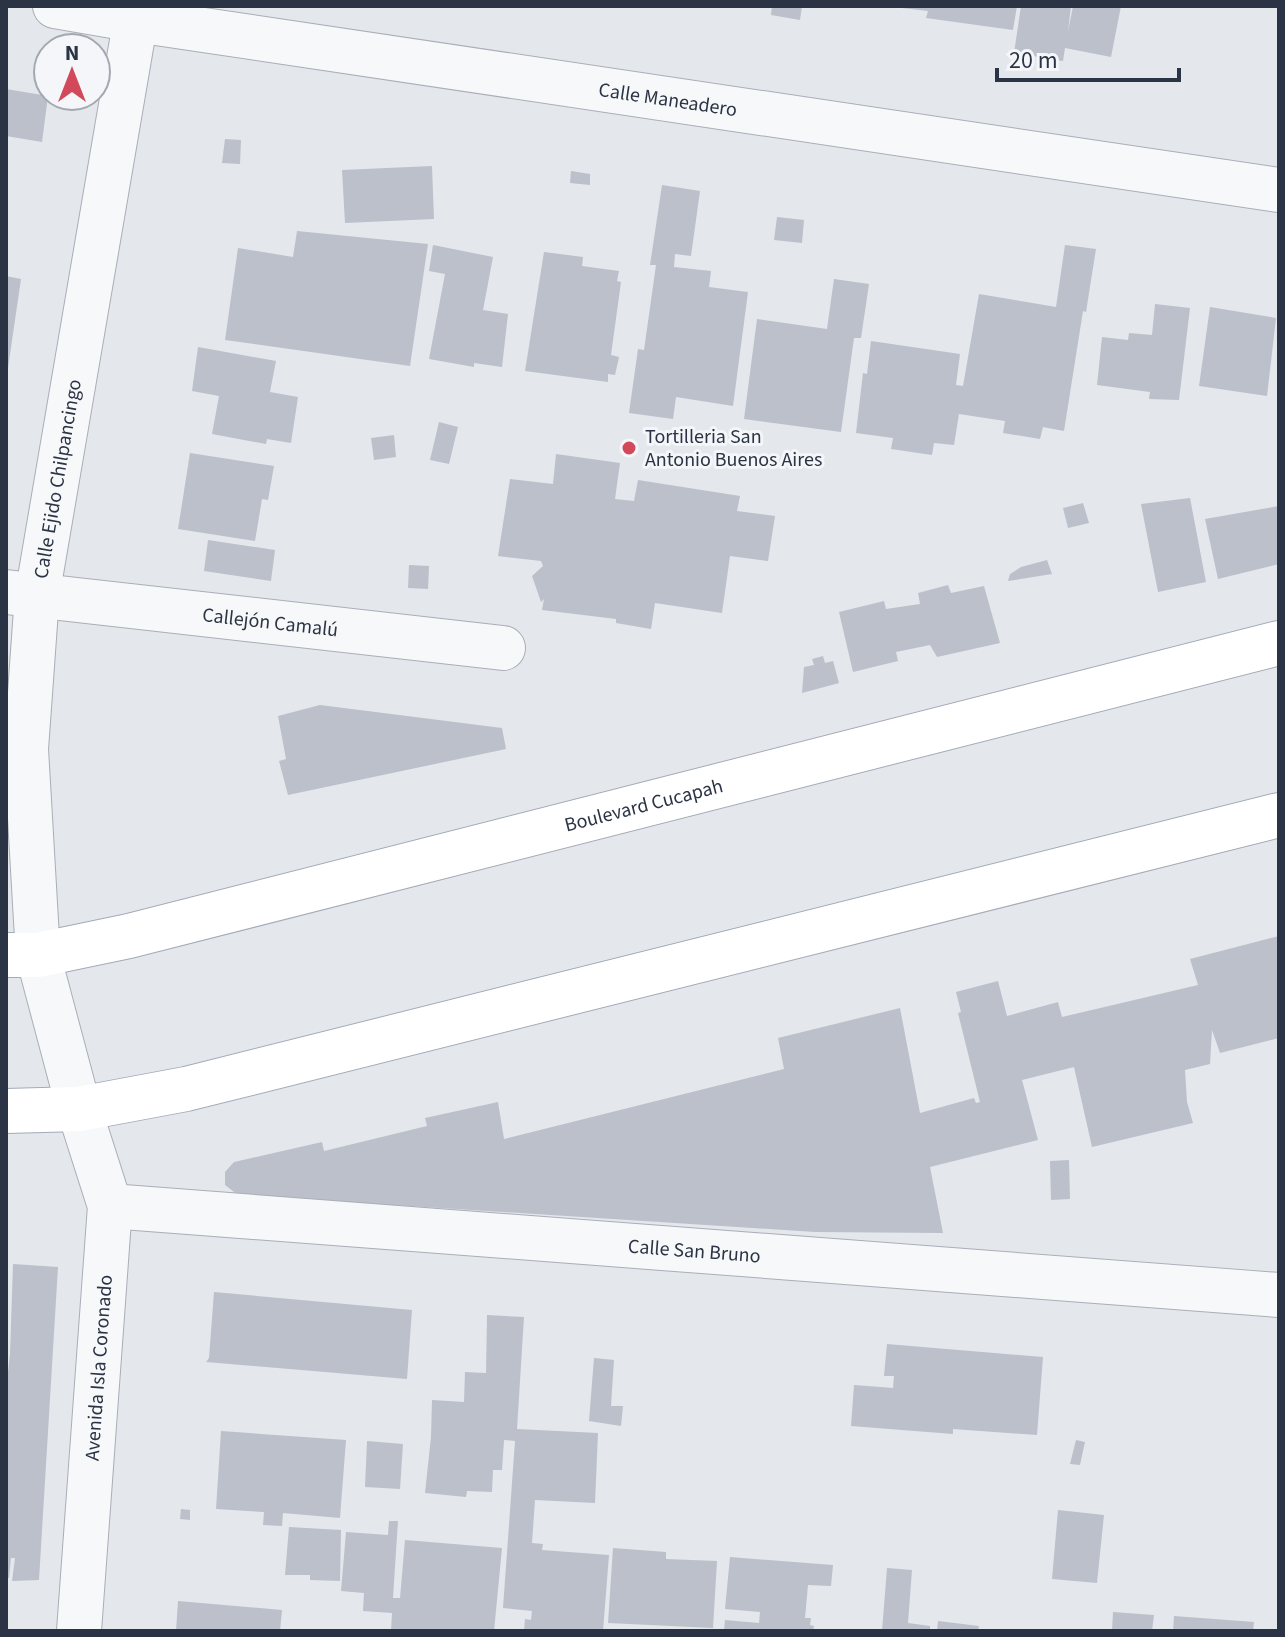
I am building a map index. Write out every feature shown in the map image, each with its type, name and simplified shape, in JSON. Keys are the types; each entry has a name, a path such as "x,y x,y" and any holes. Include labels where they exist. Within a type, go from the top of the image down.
{"main road":[{"name":"Boulevard Cucapah","path":"22,955 129,936 1279,643"},
{"path":"6,1111 79,1109 186,1089 1279,815"}],"street":[{"name":"Calle Maneadero","path":"55,6 137,13 1279,190"},
{"name":"Calle Ejido Chilpancingo","path":"79,1109 22,955 26,749 22,594 137,13"},
{"name":"Callejón Camalú","path":"22,594 503,648"},
{"name":"Avenida Isla Coronado","path":"79,1109 110,1206 79,1631"},
{"name":"Calle San Bruno","path":"110,1206 1279,1295"}],"building":[{"path":"772,6 802,6 800,20 771,15"},
{"path":"902,6 1017,6 1013,30 926,18 928,11"},
{"path":"1021,6 1071,6 1068,32 1073,6 1121,6 1111,57 1065,48 1063,61 1014,53"},
{"path":"6,89 32,93 32,112 46,112 42,142 6,136"},
{"path":"225,139 241,140 240,164 222,163"},
{"path":"432,166 434,219 345,223 342,170"},
{"path":"571,171 590,174 590,185 570,183"},
{"path":"662,185 700,191 691,256 675,254 674,267 711,271 709,287 748,292 733,406 676,397 673,419 629,413 638,349 644,350 656,265 650,265"},
{"path":"777,217 804,220 802,243 774,240"},
{"path":"297,231 428,244 410,366 225,340 238,248 293,257"},
{"path":"433,245 493,257 483,310 508,314 502,367 474,363 474,367 429,359 445,274 429,271"},
{"path":"1065,245 1096,249 1064,431 1043,427 1040,439 1003,433 1005,421 959,414 954,445 934,443 932,455 891,449 893,438 856,433 863,373 867,374 871,341 960,354 956,385 963,386 979,294 1056,307"},
{"path":"544,252 583,257 582,266 619,271 617,281 621,282 611,355 619,357 615,375 608,374 608,382 525,371"},
{"path":"6,276 21,279 8,368 6,368"},
{"path":"834,279 869,284 861,338 854,338 841,432 744,419 757,319 827,329"},
{"path":"1155,304 1190,308 1179,400 1149,399 1150,392 1097,385 1102,337 1128,340 1129,333 1152,335"},
{"path":"1210,307 1276,318 1267,396 1199,386"},
{"path":"198,347 276,361 270,392 298,397 291,443 267,439 266,444 212,434 219,396 192,391"},
{"path":"439,422 458,427 449,464 430,460"},
{"path":"394,435 396,457 374,460 371,438"},
{"path":"190,453 274,466 268,500 262,499 255,541 178,529"},
{"path":"556,454 620,463 615,499 634,501 638,480 740,496 737,511 775,516 768,561 730,556 722,613 655,603 651,629 616,623 616,619 542,610 544,599 541,602 532,576 543,566 541,561 498,556 510,479 553,484"},
{"path":"1190,498 1206,582 1158,592 1141,504"},
{"path":"1083,503 1089,523 1068,528 1063,508"},
{"path":"1279,506 1279,564 1218,579 1205,519"},
{"path":"208,540 275,550 271,581 204,571"},
{"path":"1047,560 1052,574 1008,581 1010,574 1021,567"},
{"path":"409,565 429,566 428,589 408,588"},
{"path":"948,585 951,593 984,586 1000,643 937,657 930,645 896,652 898,661 853,672 839,612 884,601 886,609 920,604 918,593"},
{"path":"823,656 825,663 833,661 839,683 802,693 804,667 814,665 812,659"},
{"path":"320,705 502,728 506,749 288,795 279,761 286,759 278,716"},
{"path":"1279,936 1279,1038 1220,1053 1212,1030 1210,1064 1185,1070 1187,1102 1193,1123 1092,1147 1074,1067 1022,1080 1038,1140 930,1167 943,1233 815,1232 238,1195 225,1185 225,1172 234,1162 322,1142 324,1151 427,1126 425,1118 498,1102 504,1139 784,1069 778,1038 900,1008 920,1113 974,1098 976,1103 980,1102 958,1013 961,1012 956,992 998,981 1007,1016 1058,1002 1062,1017 1198,985 1190,959"},
{"path":"1069,1160 1070,1199 1051,1200 1050,1161"},
{"path":"13,1264 58,1267 39,1580 12,1581 15,1558 11,1558 9,1578 6,1578 6,1391"},
{"path":"214,1292 412,1310 407,1379 206,1362 209,1358"},
{"path":"487,1315 524,1317 517,1429 598,1433 595,1503 535,1500 532,1543 543,1544 542,1550 609,1555 603,1631 524,1631 525,1619 531,1620 532,1611 503,1608 515,1441 504,1440 502,1470 493,1470 492,1492 467,1491 466,1497 425,1493 432,1400 464,1402 465,1372 486,1373"},
{"path":"887,1344 1043,1357 1037,1435 953,1429 953,1434 851,1426 854,1385 893,1388 894,1376 884,1376"},
{"path":"594,1358 614,1360 611,1406 623,1406 621,1426 589,1421"},
{"path":"221,1431 346,1440 340,1518 283,1513 282,1526 263,1525 264,1512 216,1509"},
{"path":"1076,1440 1085,1442 1080,1465 1070,1464"},
{"path":"367,1441 403,1444 400,1489 365,1487"},
{"path":"181,1509 190,1510 190,1520 180,1519"},
{"path":"1058,1510 1104,1515 1097,1583 1052,1579"},
{"path":"389,1521 398,1521 393,1598 400,1598 405,1540 502,1548 494,1631 391,1631 392,1613 363,1611 364,1593 341,1591 346,1532 388,1535"},
{"path":"289,1527 341,1530 340,1581 310,1580 310,1575 285,1575"},
{"path":"613,1548 666,1552 666,1559 717,1561 713,1628 608,1623"},
{"path":"730,1557 833,1565 831,1586 808,1585 805,1618 811,1618 813,1631 724,1631 725,1620 759,1623 760,1612 725,1609"},
{"path":"887,1568 912,1570 908,1623 930,1626 930,1631 882,1631"},
{"path":"178,1601 282,1610 280,1631 176,1631"},
{"path":"1113,1612 1154,1615 1152,1631 1112,1631"},
{"path":"1174,1616 1254,1622 1253,1631 1173,1631"},
{"path":"938,1621 979,1626 978,1631 937,1631"}],"place":[{"name":"Tortilleria San Antonio Buenos Aires","path":"629,448"}]}
